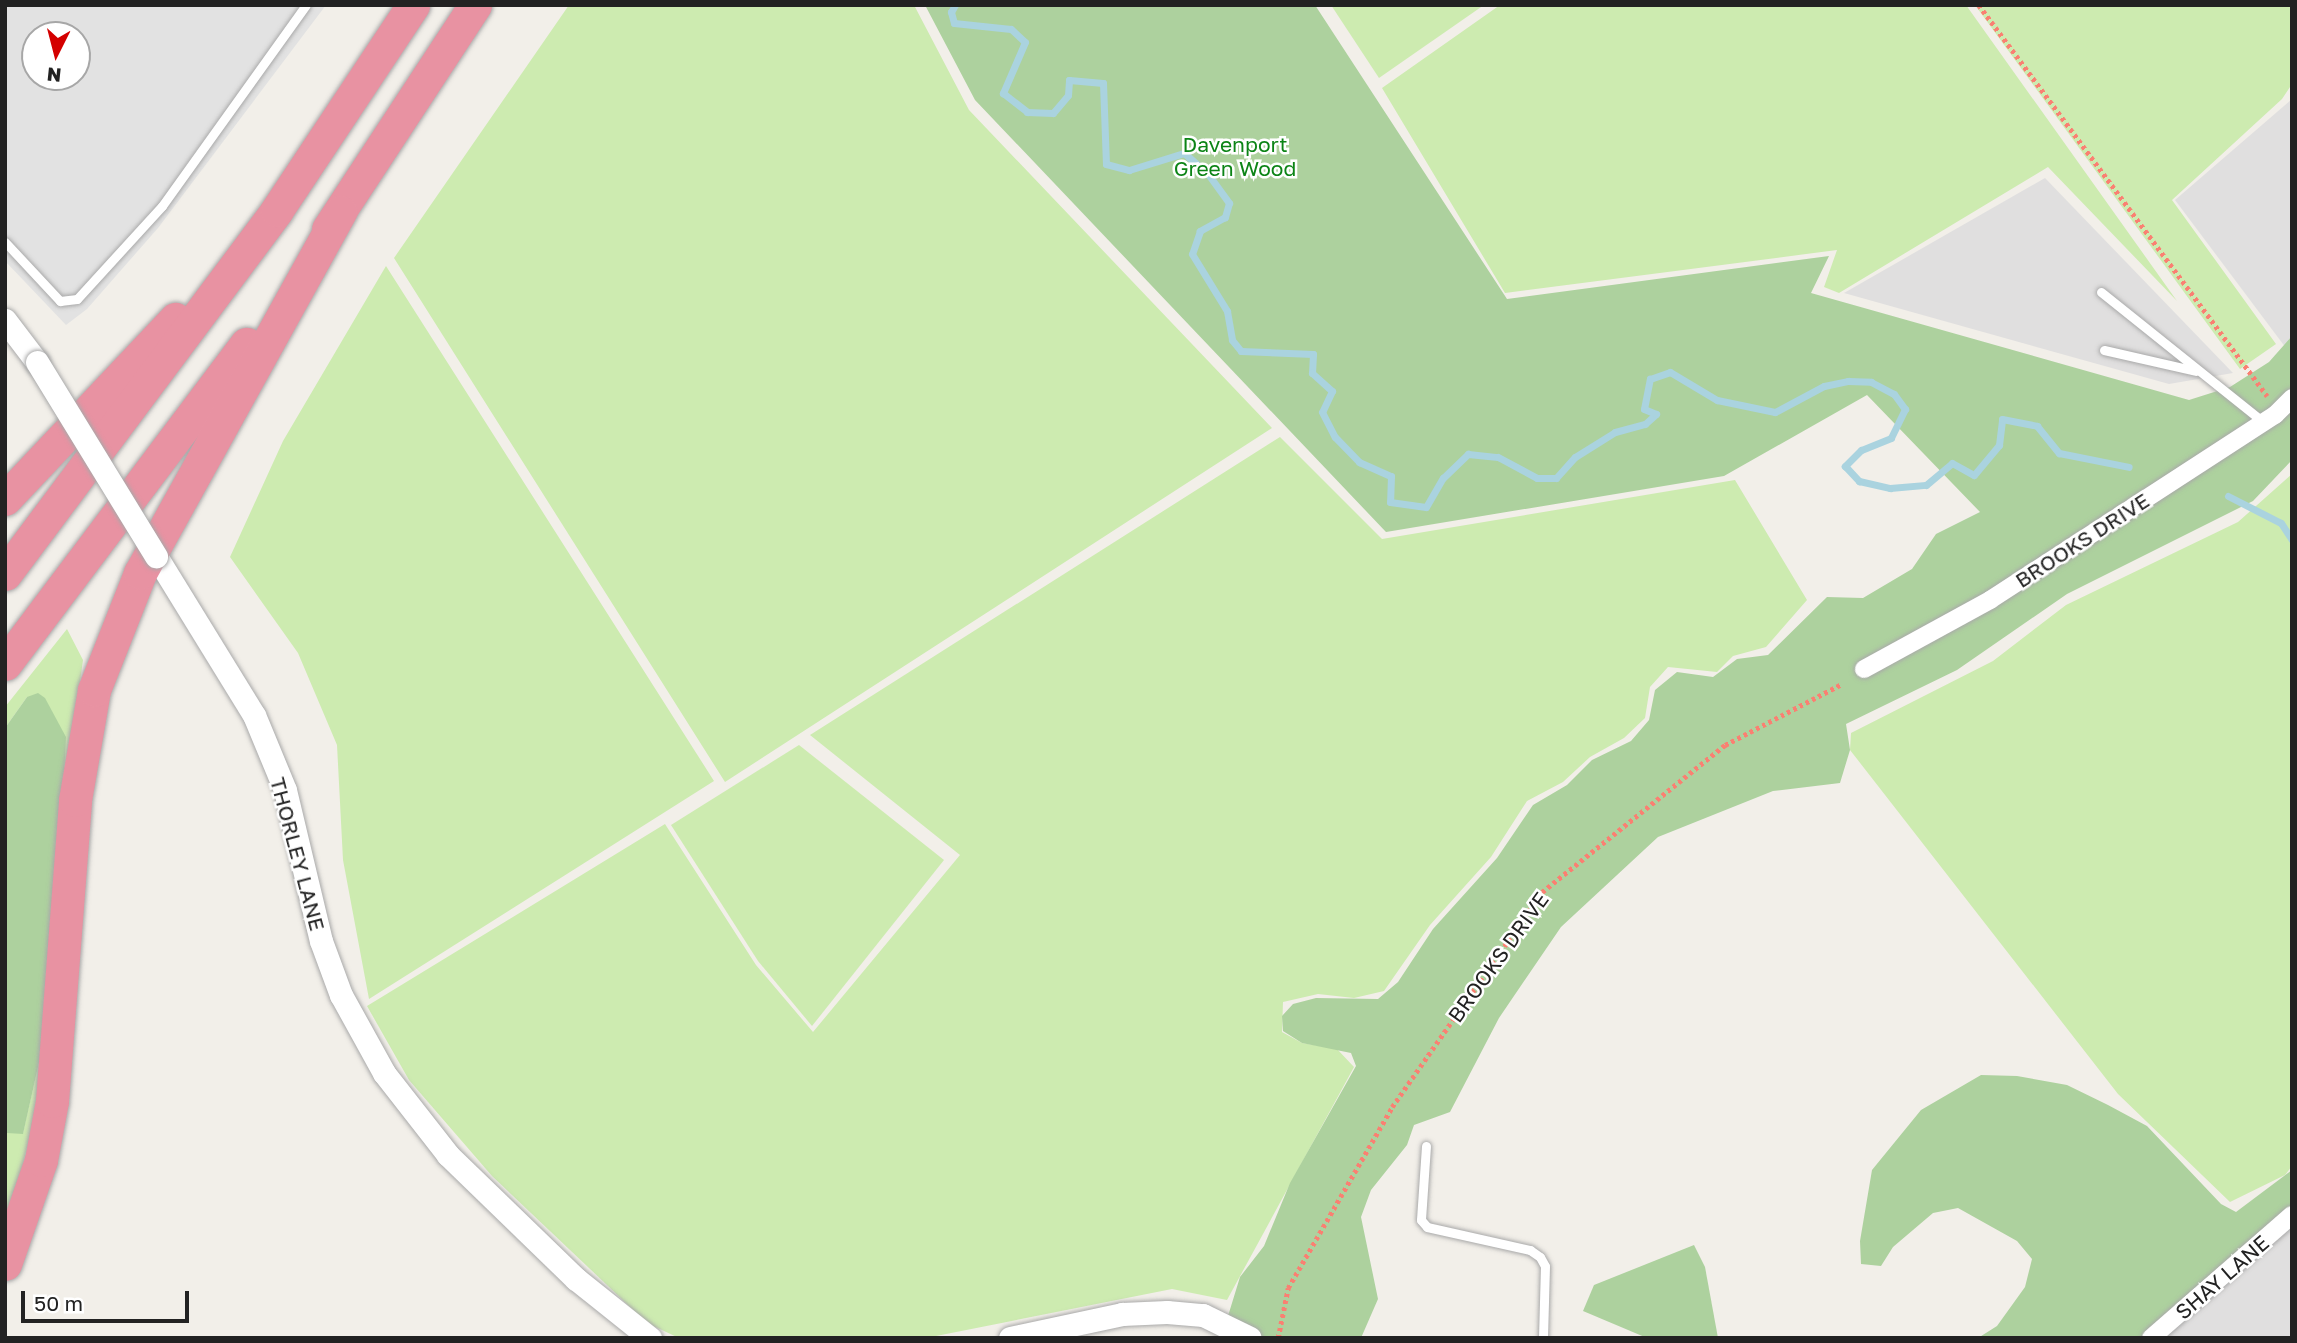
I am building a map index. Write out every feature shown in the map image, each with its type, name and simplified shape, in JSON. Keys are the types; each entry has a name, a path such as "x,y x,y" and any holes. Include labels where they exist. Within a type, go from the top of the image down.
{"highway":[{"path":"5,574 277,210 377,66 413,5"},
{"path":"5,664 215,387 340,212 475,5"},
{"path":"5,499 277,210"},
{"path":"5,1264 41,1160 52,1101 75,800 98,678 140,573 340,212"}],"street":[{"name":"THORLEY LANE","path":"5,320 37,362 254,715 274,765 321,941 341,995 384,1073 448,1155 576,1279 650,1338"},
{"name":"BROOKS DRIVE","path":"1864,669 1990,600 2278,412 2292,398"},
{"name":"SHAY LANE","path":"2159,1336 2292,1215"},
{"path":"1010,1338 1122,1314 1167,1312 1203,1315 1250,1338"}],"lane":[{"path":"5,242 60,301 77,299 162,206 306,5"},
{"path":"2101,292 2263,422"},
{"path":"2104,350 2201,372"},
{"path":"1426,1146 1421,1220 1427,1227 1530,1250 1540,1257 1545,1266 1543,1338"}],"path":[{"path":"1979,5 2278,412"},
{"name":"BROOKS DRIVE","path":"1278,1338 1288,1288 1392,1107 1542,892 1725,745 1840,685"}],"shaded area":[{"path":"5,5 326,5 158,228 87,309 66,325 5,261"},
{"path":"2292,99 2292,356 2175,200"},
{"path":"2045,178 2233,373 2169,384 1844,293"},
{"path":"2292,1215 2292,1338 2151,1338"}],"green space":[{"path":"569,5 914,5 969,110 1272,428 725,782 394,258"},
{"name":"Davenport Green Wood","path":"925,5 1315,5 1507,299 1829,256 1811,293 2189,400 2230,387 2269,362 2292,336 2292,460 2253,501 2067,594 1957,670 1846,724 1850,750 1840,783 1773,791 1658,837 1561,927 1499,1018 1450,1112 1414,1125 1407,1145 1371,1190 1361,1217 1378,1299 1361,1338 1250,1338 1228,1316 1240,1277 1264,1246 1290,1183 1356,1066 1351,1053 1302,1043 1283,1031 1282,1016 1293,1004 1316,998 1378,999 1398,982 1433,929 1497,858 1533,805 1567,785 1592,760 1631,741 1649,720 1655,690 1677,672 1713,677 1737,659 1768,655 1827,597 1863,598 1912,569 1936,534 1980,512 1867,395 1724,476 1386,532 975,100"},
{"path":"1331,5 1484,5 1379,78"},
{"path":"1500,5 1966,5 2177,301 2048,167 1839,293 1824,287 1837,250 1505,293 1382,88"},
{"path":"1975,5 2292,5 2292,84 2282,99 2172,200 2276,344 2240,369"},
{"path":"386,266 714,781 369,999 343,860 337,745 298,653 230,557 283,441"},
{"path":"1280,437 1382,539 1735,480 1807,600 1766,647 1733,656 1717,672 1668,667 1650,687 1645,718 1624,738 1590,757 1563,782 1527,801 1491,857 1430,925 1384,991 1354,998 1318,994 1283,1002 1282,1032 1302,1043 1337,1049 1354,1067 1227,1300 1172,1289 926,1338 679,1338 647,1323 492,1176 409,1080 367,1006 665,824 756,965 813,1032 960,855 810,735"},
{"path":"2292,474 2292,1166 2285,1175 2230,1202 2118,1094 1850,750 1851,733 1993,661 2066,605 2238,522"},
{"path":"67,629 83,660 61,821 27,697 5,728 5,707"},
{"path":"38,693 45,698 66,737 53,1000 23,1134 7,1133 5,728 27,697"},
{"path":"799,745 944,860 812,1026 758,961 671,825"},
{"path":"53,1000 47,1069 5,1234 5,1128 7,1133 23,1133"},
{"path":"1981,1075 2017,1076 2067,1085 2108,1105 2147,1126 2221,1204 2236,1212 2292,1170 2292,1215 2151,1338 1978,1338 1997,1326 2025,1287 2032,1259 2017,1241 1958,1208 1933,1213 1893,1247 1881,1266 1861,1264 1860,1241 1872,1170 1921,1110"},
{"path":"1694,1245 1705,1267 1718,1338 1647,1338 1583,1311 1594,1285"}],"waterway":[{"path":"955,5 951,12 954,23 1011,29 1025,42 1003,93 1027,112 1053,113 1068,95 1069,80 1103,83 1106,164 1129,170 1184,153 1208,174 1229,203 1225,217 1200,231 1192,254 1227,311 1232,340 1241,351 1313,354 1312,373 1332,391 1322,412 1335,437 1359,462 1391,476 1390,502 1426,507 1443,478 1468,454 1498,457 1537,478 1556,478 1575,457 1615,432 1645,424 1656,414 1644,409 1650,379 1670,372 1717,400 1775,412 1824,386 1848,381 1871,382 1894,394 1905,409 1891,438 1861,450 1845,466 1859,481 1890,488 1926,485 1952,463 1974,475 1999,445 2002,419 2037,426 2059,453 2129,467"},
{"path":"2228,496 2281,523 2292,540"}]}
